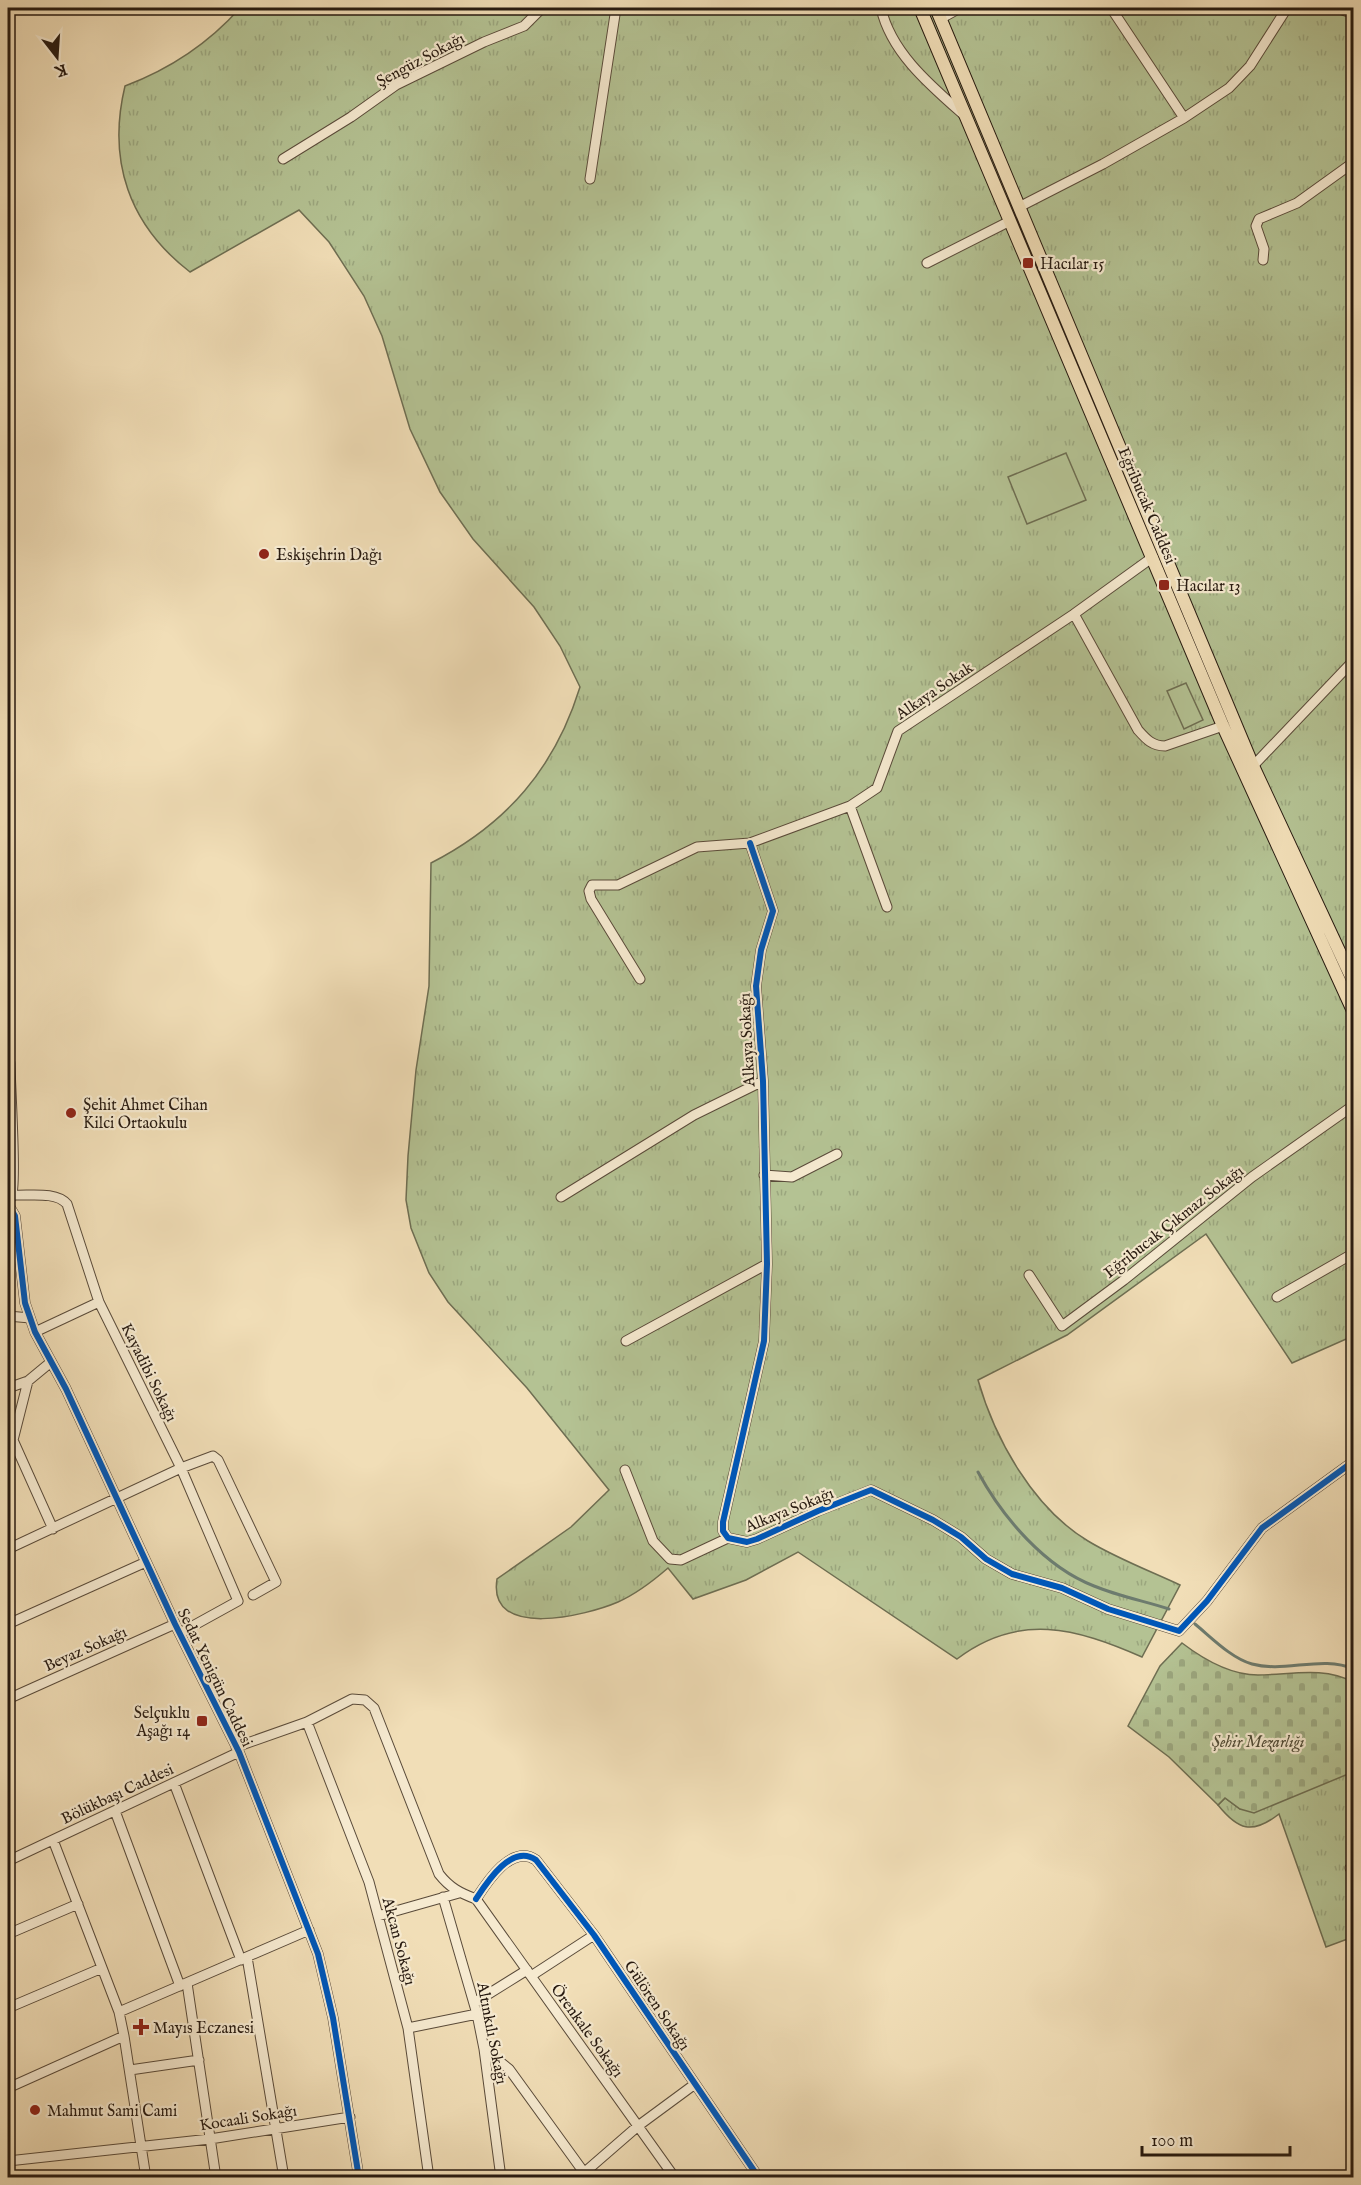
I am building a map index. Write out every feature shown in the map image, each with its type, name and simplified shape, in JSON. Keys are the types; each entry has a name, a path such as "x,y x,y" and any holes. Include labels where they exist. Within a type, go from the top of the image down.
{"main road":[{"name":"Eğribucak Caddesi","path":"920,8 1223,726 1353,1013"},
{"name":"Eğribucak Caddesi","path":"938,13 1252,766 1353,983"}],"street":[{"name":"Şengüz Sokağı","path":"282,159 351,117 396,85 484,42 524,26 542,8"},
{"path":"590,179 616,8"},
{"path":"881,8 884,23 900,51 931,87 967,117"},
{"path":"938,13 960,8"},
{"path":"1111,8 1184,118"},
{"path":"1019,207 1103,164 1184,118 1229,88 1250,66 1287,8"},
{"path":"1337,8 1353,14"},
{"path":"1263,260 1264,249 1256,226 1259,219 1297,203 1353,162"},
{"path":"927,263 1010,221"},
{"name":"Alkaya Sokak","path":"640,979 591,899 590,886 595,883 608,886 618,885 697,847 750,843 850,806 877,788 898,731 1074,614 1153,558"},
{"path":"1074,614 1138,730 1148,741 1156,746 1165,746 1223,726"},
{"path":"1252,766 1353,660"},
{"path":"850,806 887,907"},
{"name":"Alkaya Sokağı","path":"750,843 773,911 761,951 756,986 763,1080 767,1263 764,1341 723,1522 723,1531 728,1538 747,1542 757,1539 871,1490 933,1520 961,1538 986,1559 1012,1574 1062,1588 1108,1610 1179,1631 1207,1601 1262,1528 1353,1461"},
{"name":"Sedat Yenigün Caddesi","path":"8,1061 10,1064 9,1200 15,1216 25,1303 35,1332 238,1750 309,1930 318,1954 333,2018 359,2178"},
{"path":"561,1197 694,1115 763,1080"},
{"name":"Eğribucak Çıkmaz Sokağı","path":"1029,1275 1062,1326 1124,1280 1252,1178 1353,1105"},
{"path":"764,1175 792,1177 837,1154"},
{"name":"Kayadibi Sokağı","path":"9,1200 56,1197 67,1204 99,1302 180,1468 238,1601"},
{"path":"8,1246 18,1243"},
{"path":"1277,1297 1353,1253"},
{"path":"626,1341 767,1263"},
{"path":"35,1332 99,1302"},
{"path":"8,1316 30,1318"},
{"path":"8,1388 28,1381 51,1362"},
{"path":"8,1460 28,1381"},
{"path":"13,1440 53,1528"},
{"path":"8,1549 210,1456 218,1460 276,1582 253,1595"},
{"path":"625,1470 653,1541 670,1559 681,1560 728,1538"},
{"path":"8,1624 146,1562"},
{"name":"Beyaz Sokağı","path":"8,1699 238,1601"},
{"name":"Bölükbaşı Caddesi","path":"8,1861 174,1783 238,1750 358,1698 374,1708 439,1874 449,1886 459,1893"},
{"name":"Akcan Sokağı","path":"307,1722 369,1882 408,2028 429,2178"},
{"path":"174,1783 244,1958 277,2128 284,2178"},
{"path":"115,1811 184,1984 199,2060 216,2178"},
{"path":"53,1840 119,2012 146,2178"},
{"name":"Gülören Sokağı","path":"476,1899 489,1880 516,1857 527,1856 536,1860 594,1935 759,2178"},
{"path":"378,1916 459,1893 476,1899"},
{"name":"Altınkılı Sokağı","path":"443,1897 477,2014 484,2049 501,2178"},
{"name":"Örenkale Sokağı","path":"476,1899 675,2178"},
{"path":"8,1934 78,1904"},
{"path":"119,2012 309,1930"},
{"path":"474,2003 594,1935"},
{"path":"8,2008 102,1968"},
{"path":"408,2028 477,2014"},
{"path":"8,2088 124,2036"},
{"path":"484,2049 509,2069 587,2175 638,2126 695,2084"},
{"path":"130,2070 199,2060"},
{"name":"Kocaali Sokağı","path":"8,2161 210,2139 350,2117"}],"green space":[{"path":"240,8 1353,8 1353,1336 1292,1363 1206,1234 1067,1335 978,1380 985,1403 1006,1448 1019,1470 1050,1510 1088,1541 1180,1585 1142,1657 1094,1638 1071,1632 1025,1630 980,1644 957,1659 798,1552 746,1580 693,1599 668,1568 644,1587 618,1602 564,1617 542,1619 523,1617 507,1611 498,1598 497,1579 571,1527 609,1490 527,1388 448,1302 429,1273 411,1228 406,1200 408,1156 416,1070 429,986 431,863 458,848 483,830 525,791 557,743 580,687 560,646 534,607 473,539 440,492 410,429 382,336 364,296 329,242 299,210 190,272 169,254 152,234 138,212 128,190 119,140 120,114 125,86 157,72 187,54 215,33"},
{"path":"1066,453 1086,500 1027,524 1008,477"},
{"path":"1186,683 1203,720 1184,729 1167,691"},
{"name":"Şehir Mezarlığı","path":"1182,1643 1208,1660 1237,1672 1258,1675 1306,1672 1330,1674 1353,1682 1353,1772 1254,1813 1240,1809 1225,1798 1218,1805 1169,1757 1128,1726 1160,1666"},
{"path":"1353,1772 1353,1937 1326,1947 1279,1814 1261,1825 1246,1827 1232,1820 1218,1805 1225,1798 1240,1809"}],"waterway":[{"path":"978,1472 1013,1523 1042,1554 1059,1567 1076,1578 1103,1590 1169,1609"},
{"path":"1195,1624 1229,1652 1252,1664 1277,1667 1329,1664 1354,1669"}],"cycle path":[{"path":"750,843 773,911 761,950 756,986 763,1081 767,1264 764,1341 723,1522 723,1531 728,1538 747,1542 757,1539 871,1490 933,1520 961,1537 986,1559 1012,1574 1062,1588 1108,1609 1179,1631 1207,1601 1262,1528 1354,1461"},
{"path":"8,1204 15,1216 25,1303 35,1332 66,1389 175,1624 239,1752 318,1954 333,2018 359,2178"},
{"path":"476,1899 493,1875 509,1860 527,1856 536,1860 594,1935 759,2178"}],"place":[{"name":"Hacılar 15","path":"1028,263"},
{"name":"Eskişehrin Dağı","path":"264,554"},
{"name":"Hacılar 13","path":"1164,585"},
{"name":"Şehit Ahmet Cihan Kilci Ortaokulu","path":"71,1113"},
{"name":"Selçuklu Aşağı 14","path":"202,1721"},
{"name":"Mayıs Eczanesi","path":"141,2027"},
{"name":"Mahmut Sami Cami","path":"35,2110"}]}
